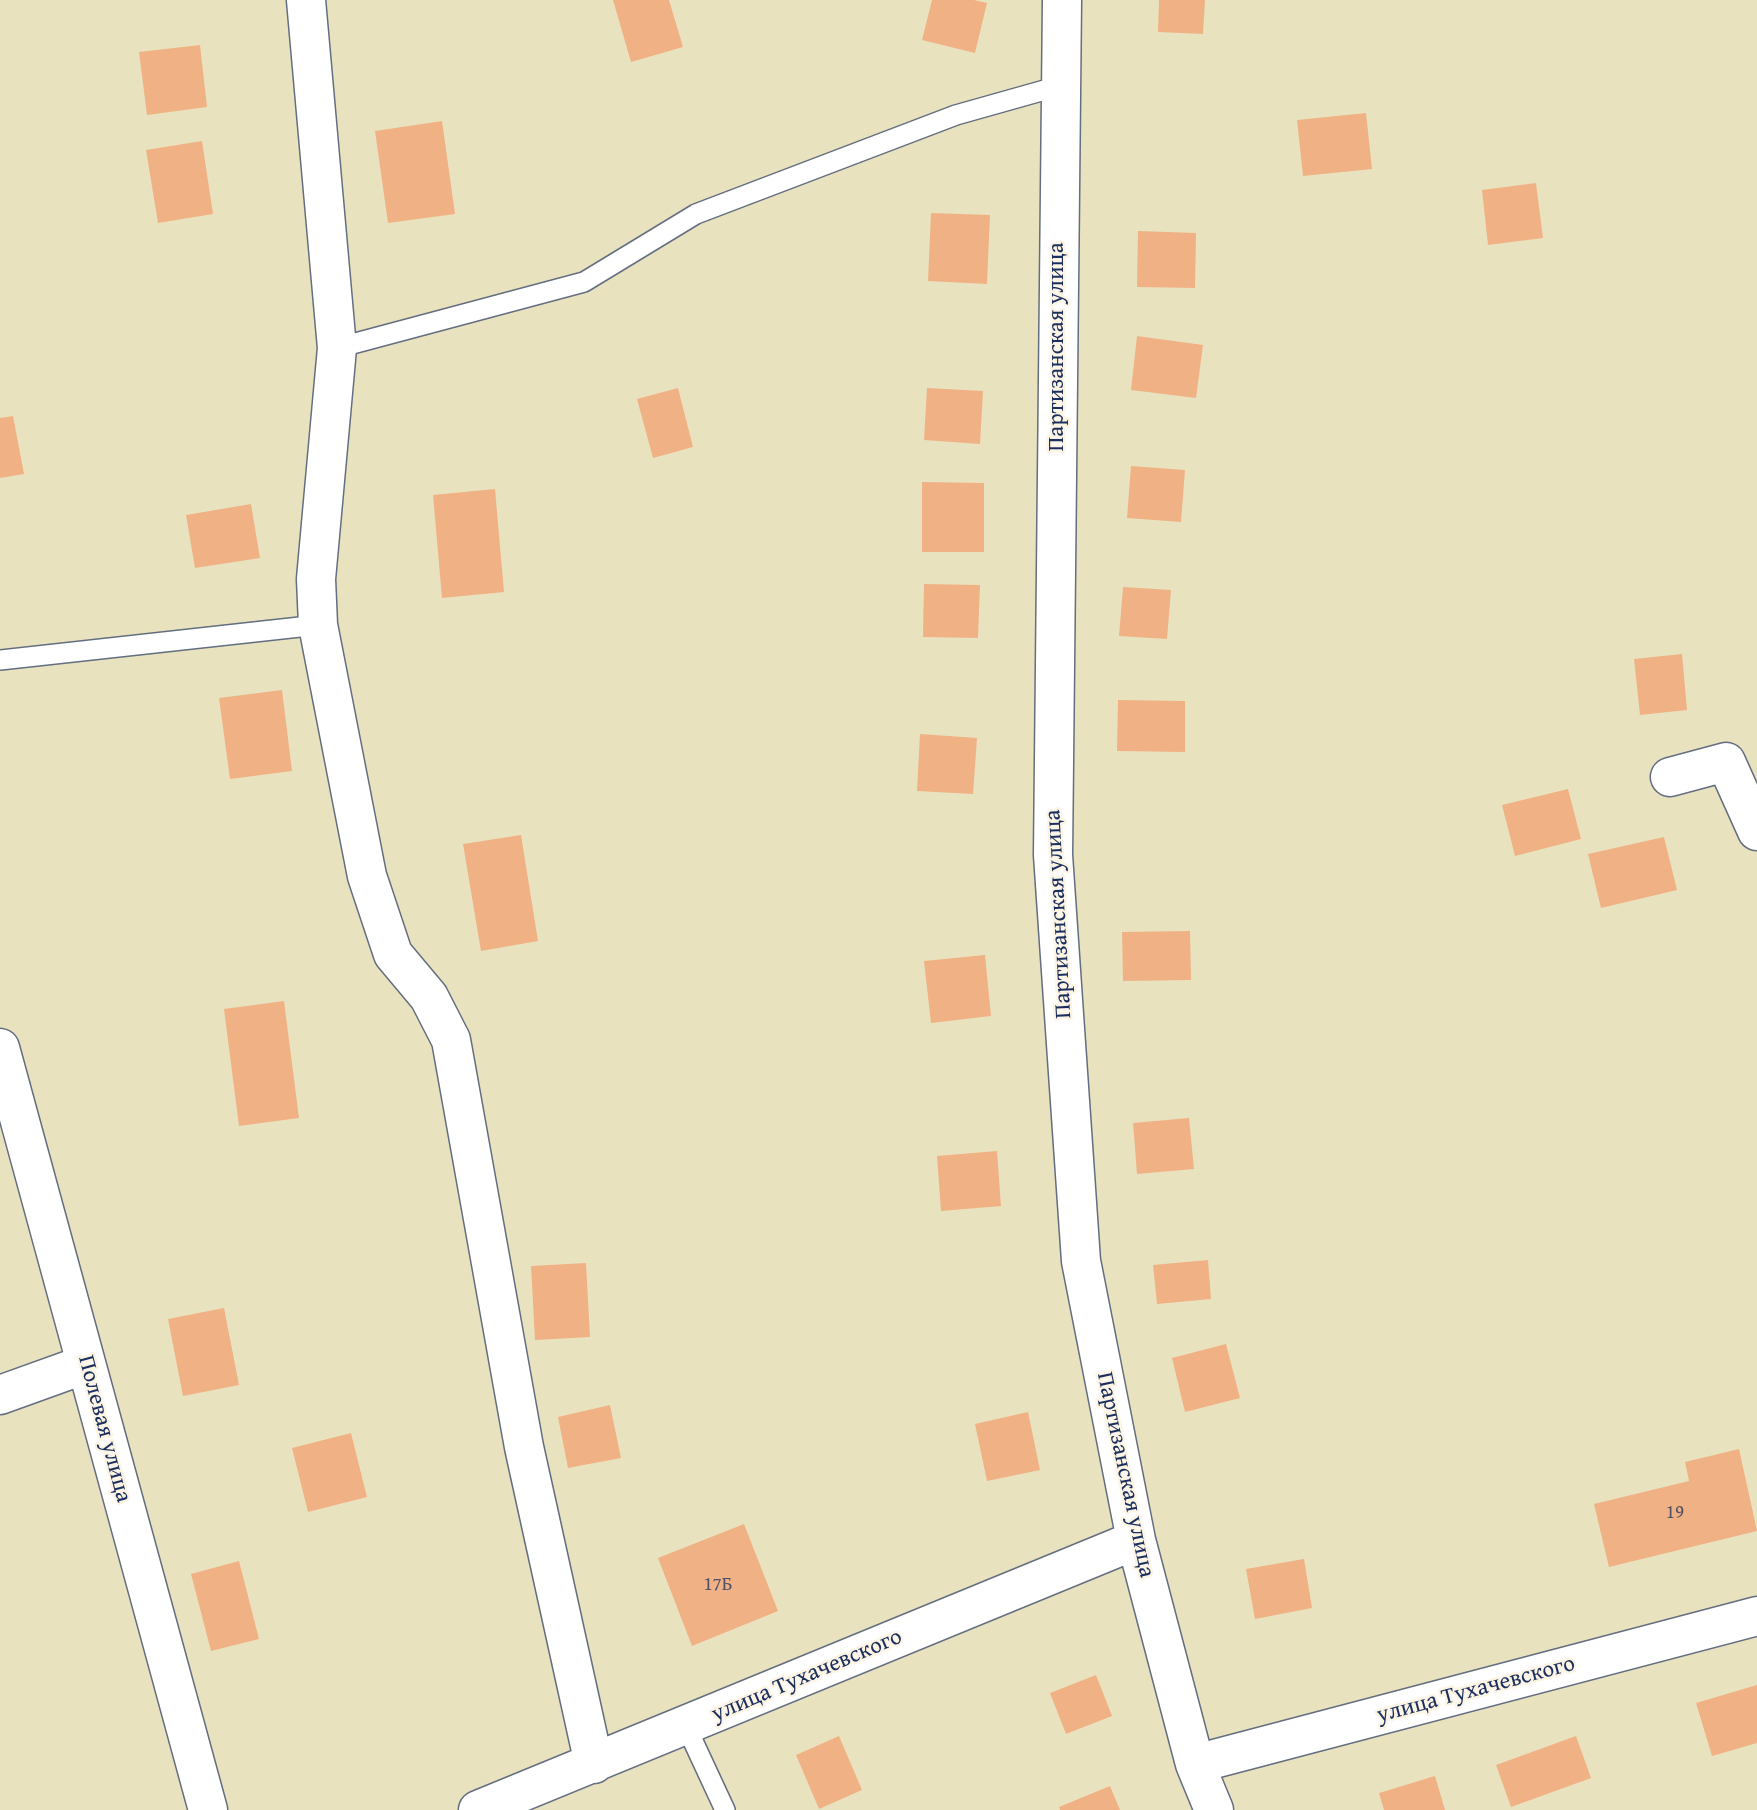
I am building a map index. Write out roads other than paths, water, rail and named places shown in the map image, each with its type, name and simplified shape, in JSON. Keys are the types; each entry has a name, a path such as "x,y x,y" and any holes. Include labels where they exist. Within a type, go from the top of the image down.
{"street":[{"path":"306,0 337,348 316,579 318,625 367,876 393,954 429,997 451,1040 524,1447 594,1764"},
{"name":"Партизанская улица","path":"1062,0 1053,855 1081,1261 1136,1539 1195,1764 1214,1810"},
{"path":"1670,777 1726,762 1757,831"},
{"name":"Полевая улица","path":"0,1048 208,1810"},
{"path":"0,1395 86,1364"},
{"name":"улица Тухачевского","path":"478,1810 1136,1539"},
{"name":"улица Тухачевского","path":"1195,1764 1757,1616"}],"lane":[{"path":"337,348 584,282 696,214 956,115 1059,86"},
{"path":"0,660 318,625"},
{"path":"686,1726 725,1810"}]}
